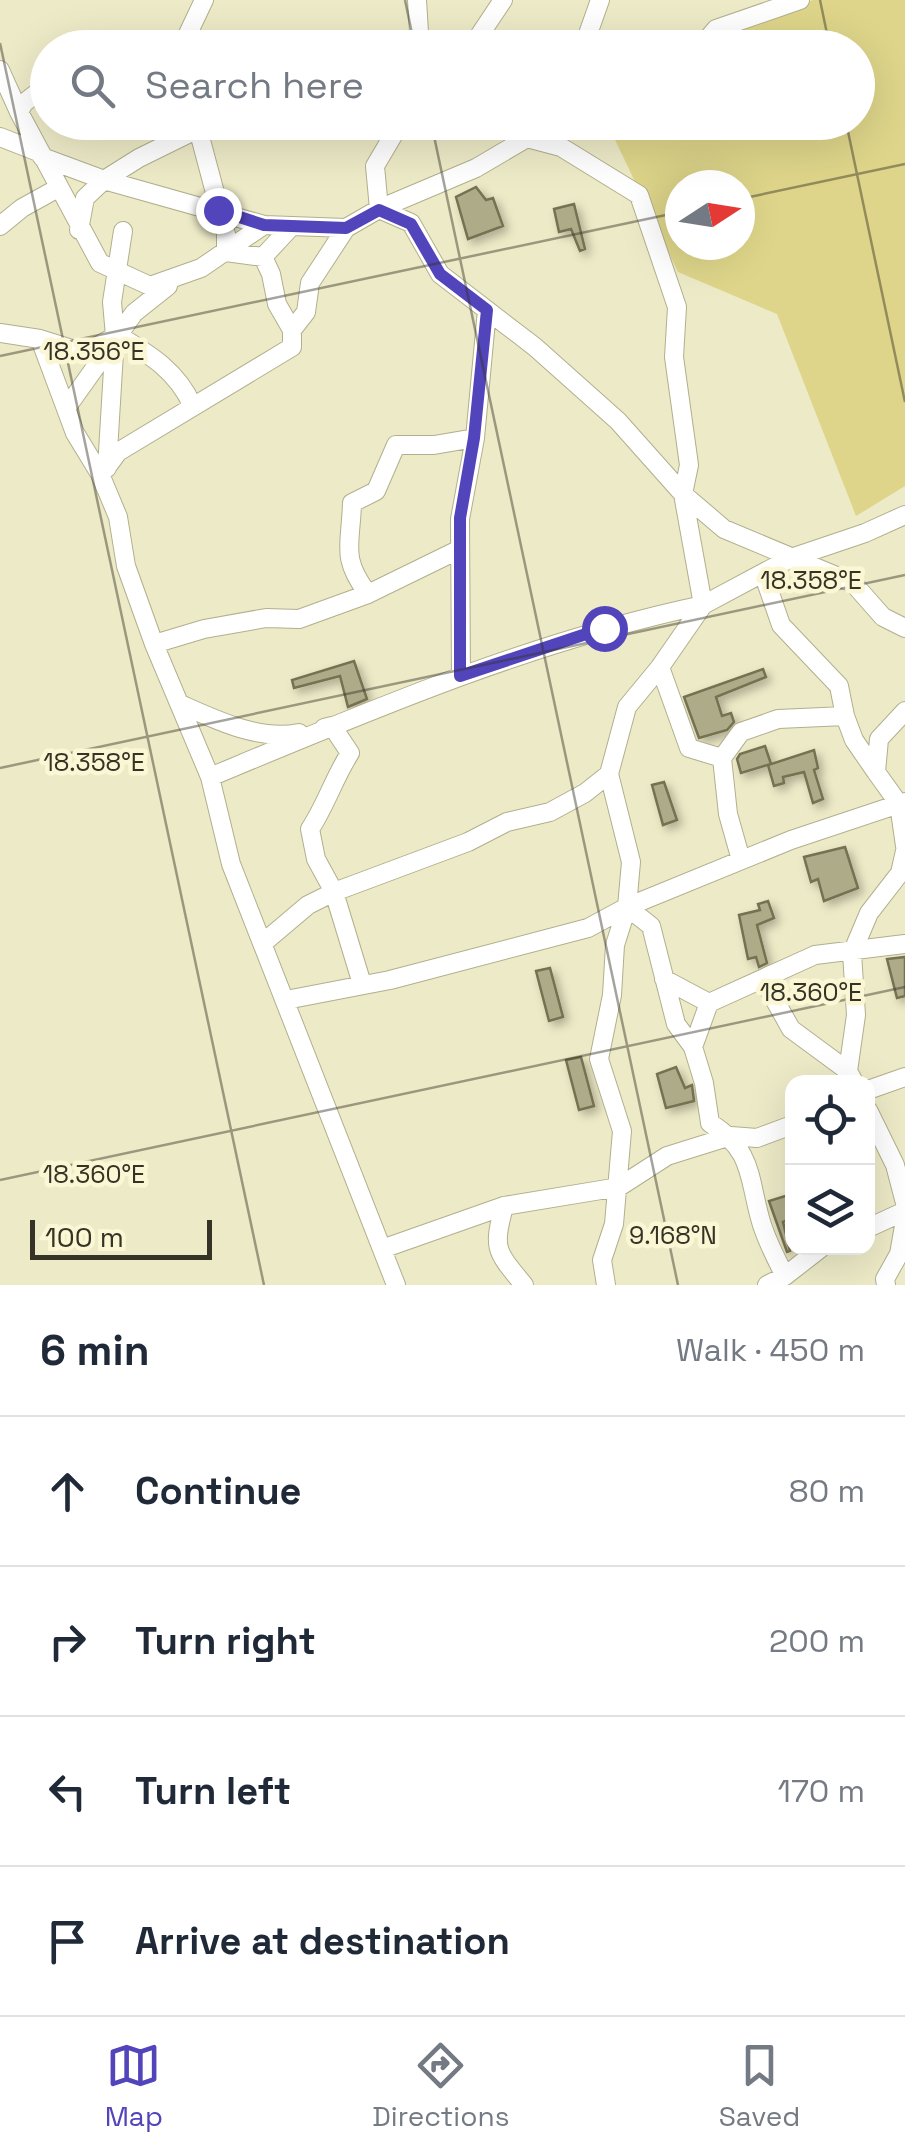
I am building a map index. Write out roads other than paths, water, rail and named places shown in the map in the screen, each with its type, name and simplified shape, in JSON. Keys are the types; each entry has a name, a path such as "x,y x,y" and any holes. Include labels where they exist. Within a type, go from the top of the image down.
{"street":[{"path":"191,30 204,0"},
{"path":"417,0 419,30"},
{"path":"483,30 503,0"},
{"path":"589,30 600,0"},
{"path":"716,30 800,0"},
{"path":"0,70 30,133"},
{"path":"19,112 30,98"},
{"path":"0,136 104,180 264,225 346,228"},
{"path":"34,140 79,230 108,268 115,335 107,467 126,566 210,777 232,864 396,1285"},
{"path":"79,230 85,198 104,180 173,140"},
{"path":"200,140 226,234 226,252"},
{"path":"379,210 376,166 391,140"},
{"path":"292,330 306,312 310,283 346,228 476,168 524,140"},
{"path":"534,140 561,148 639,195 677,307 674,356 689,465 684,494 703,605 660,668 627,707 609,774 631,862 627,907 615,944 612,995 598,1060 622,1131 614,1224 602,1260 606,1285"},
{"path":"0,226 58,188"},
{"path":"379,210 411,224 440,274 535,347 618,421 684,494 724,529 853,584 883,616 905,628"},
{"path":"67,408 134,313 178,279 264,225"},
{"path":"262,257 290,228"},
{"path":"108,268 123,230"},
{"path":"226,252 262,257"},
{"path":"107,467 118,452 292,347 292,330 277,304 271,274 262,257"},
{"path":"108,268 150,286 178,279"},
{"path":"460,676 460,518 474,438 487,310"},
{"path":"0,333 40,339 84,353 115,335"},
{"path":"115,335 156,358 185,389 192,406"},
{"path":"40,339 75,433 100,474 118,517"},
{"path":"368,594 352,573 347,551 352,503 376,491 396,445 434,445 474,438"},
{"path":"210,777 402,696 604,628 703,605 792,558 905,515"},
{"path":"154,644 204,629 266,618 298,619 368,594 458,550"},
{"path":"763,572 781,625 839,686 854,740 902,803 902,879 869,912 852,952 856,1015 851,1075"},
{"path":"660,668 689,748 722,758"},
{"path":"180,704 216,720 280,737 332,726"},
{"path":"876,772 880,739 905,712"},
{"path":"742,860 728,814 722,758 741,732 778,719 845,716"},
{"path":"332,726 350,752 310,829 316,859 334,892 362,984"},
{"path":"263,942 308,905 334,892 468,842 507,822 550,812 609,774"},
{"path":"286,1000 390,980 588,928 627,907 742,860 902,803"},
{"path":"627,907 651,926 676,1024 693,1047 704,1083 710,1122 731,1136 751,1172 761,1222 785,1276"},
{"path":"693,1047 709,1003 815,955 905,944"},
{"path":"664,979 709,1003"},
{"path":"762,980 791,1029 848,1075"},
{"path":"875,1088 905,1077"},
{"path":"875,1124 895,1165 905,1203"},
{"path":"382,1248 504,1206 619,1187 667,1156 731,1136 757,1138 785,1128"},
{"path":"504,1206 496,1241 506,1264 524,1285"},
{"path":"875,1225 905,1211"},
{"path":"886,1285 885,1279 899,1254 905,1220"},
{"path":"766,1285 812,1255"}]}
